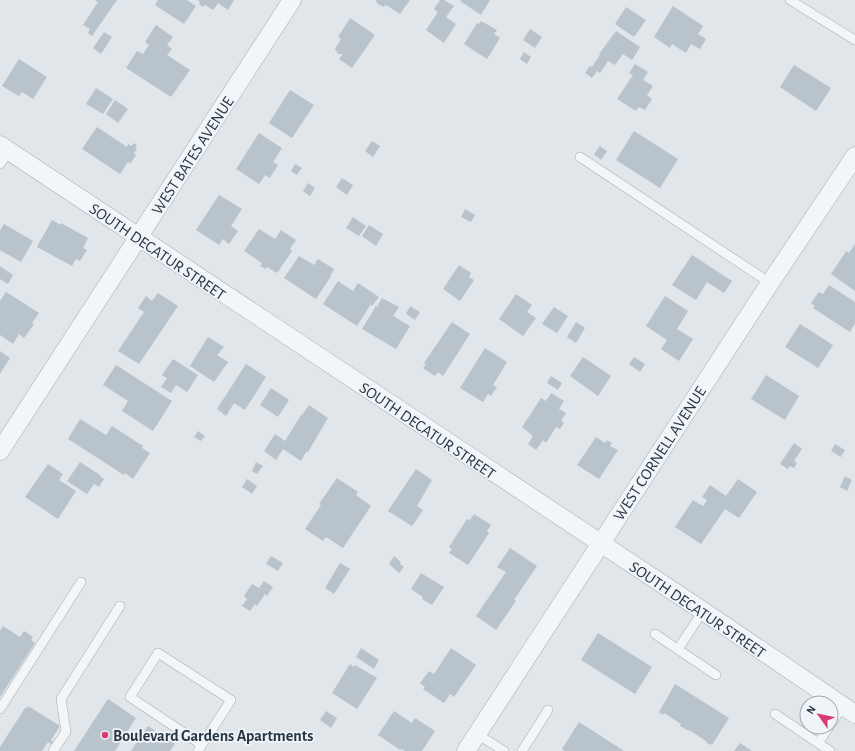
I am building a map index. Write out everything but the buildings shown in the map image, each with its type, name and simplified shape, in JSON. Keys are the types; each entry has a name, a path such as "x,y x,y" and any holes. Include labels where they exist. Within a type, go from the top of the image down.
{"street":[{"name":"WEST BATES AVENUE","path":"0,451 292,0"},
{"name":"SOUTH DECATUR STREET","path":"3,154 138,238 849,710"},
{"name":"WEST CORNELL AVENUE","path":"466,751 770,283 855,156"}],"lane":[{"path":"790,0 855,40"},
{"path":"580,157 770,283"},
{"path":"0,709 81,582"},
{"path":"53,751 66,732 61,699 120,606"},
{"path":"678,649 703,612"},
{"path":"655,634 716,674"},
{"path":"158,654 231,700 200,748 130,697 158,654"},
{"path":"522,751 548,710"},
{"path":"839,718 849,710"},
{"path":"775,714 830,751"},
{"path":"477,734 504,751"},
{"path":"818,743 824,735"}],"place":[{"name":"Boulevard Gardens Apartments","path":"105,735"}]}
